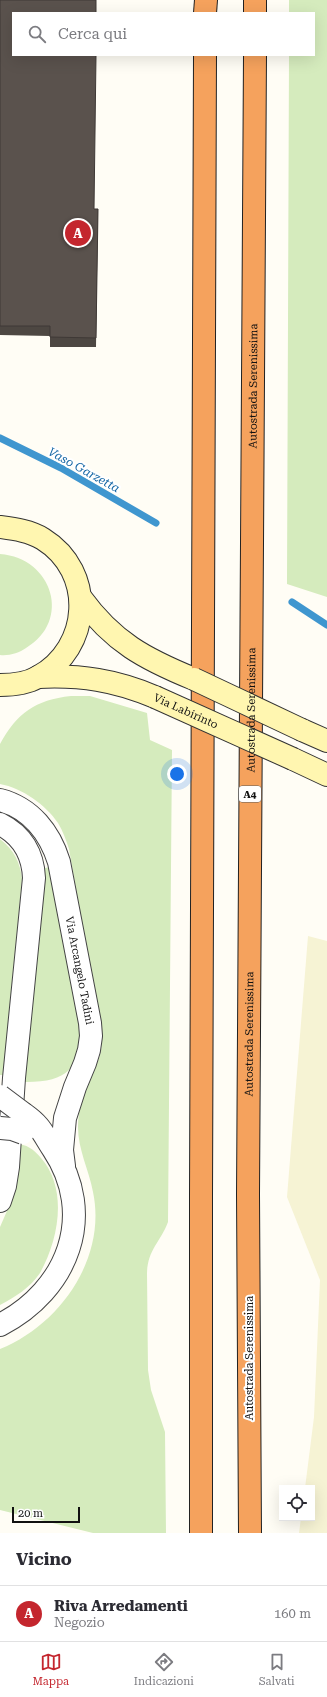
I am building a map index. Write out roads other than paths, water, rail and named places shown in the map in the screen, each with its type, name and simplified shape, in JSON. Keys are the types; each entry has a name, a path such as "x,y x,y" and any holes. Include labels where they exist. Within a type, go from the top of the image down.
{"highway":[{"path":"206,0 206,12"},
{"path":"255,0 255,12"},
{"path":"201,1533 205,56"},
{"name":"Autostrada Serenissima","path":"250,1533 248,1194 255,56"}],"street":[{"name":"Via Labirinto","path":"3,528 27,532 43,539 58,550 69,564 81,598 81,614 78,630 72,644 63,657 38,677"},
{"name":"Via Labirinto","path":"81,598 104,626 132,650 162,666 194,679 327,741"},
{"name":"Via Labirinto","path":"9,685 38,677 67,676 96,679 136,689 327,775"},
{"path":"0,702 9,685"},
{"name":"Via Arcangelo Tadini","path":"0,800 18,807 30,815 40,825 55,849 59,862 90,1023 89,1050 71,1097 65,1118 63,1144 64,1166"},
{"path":"0,824 16,834 24,843 30,854 34,878 14,1078 8,1167 5,1186 0,1201"},
{"path":"0,1096 23,1124 12,1129 0,1128"},
{"name":"Via Arcangelo Tadini","path":"0,1325 28,1307 47,1288 62,1266 74,1229 72,1190 64,1166 50,1145 36,1141 23,1124"}],"waterway":[{"name":"Vaso Garzetta","path":"0,438 61,468 156,523"},
{"name":"Vaso Garzetta","path":"292,602 327,625"}],"place":[{"name":"Riva Arredamenti","path":"78,233"}]}
